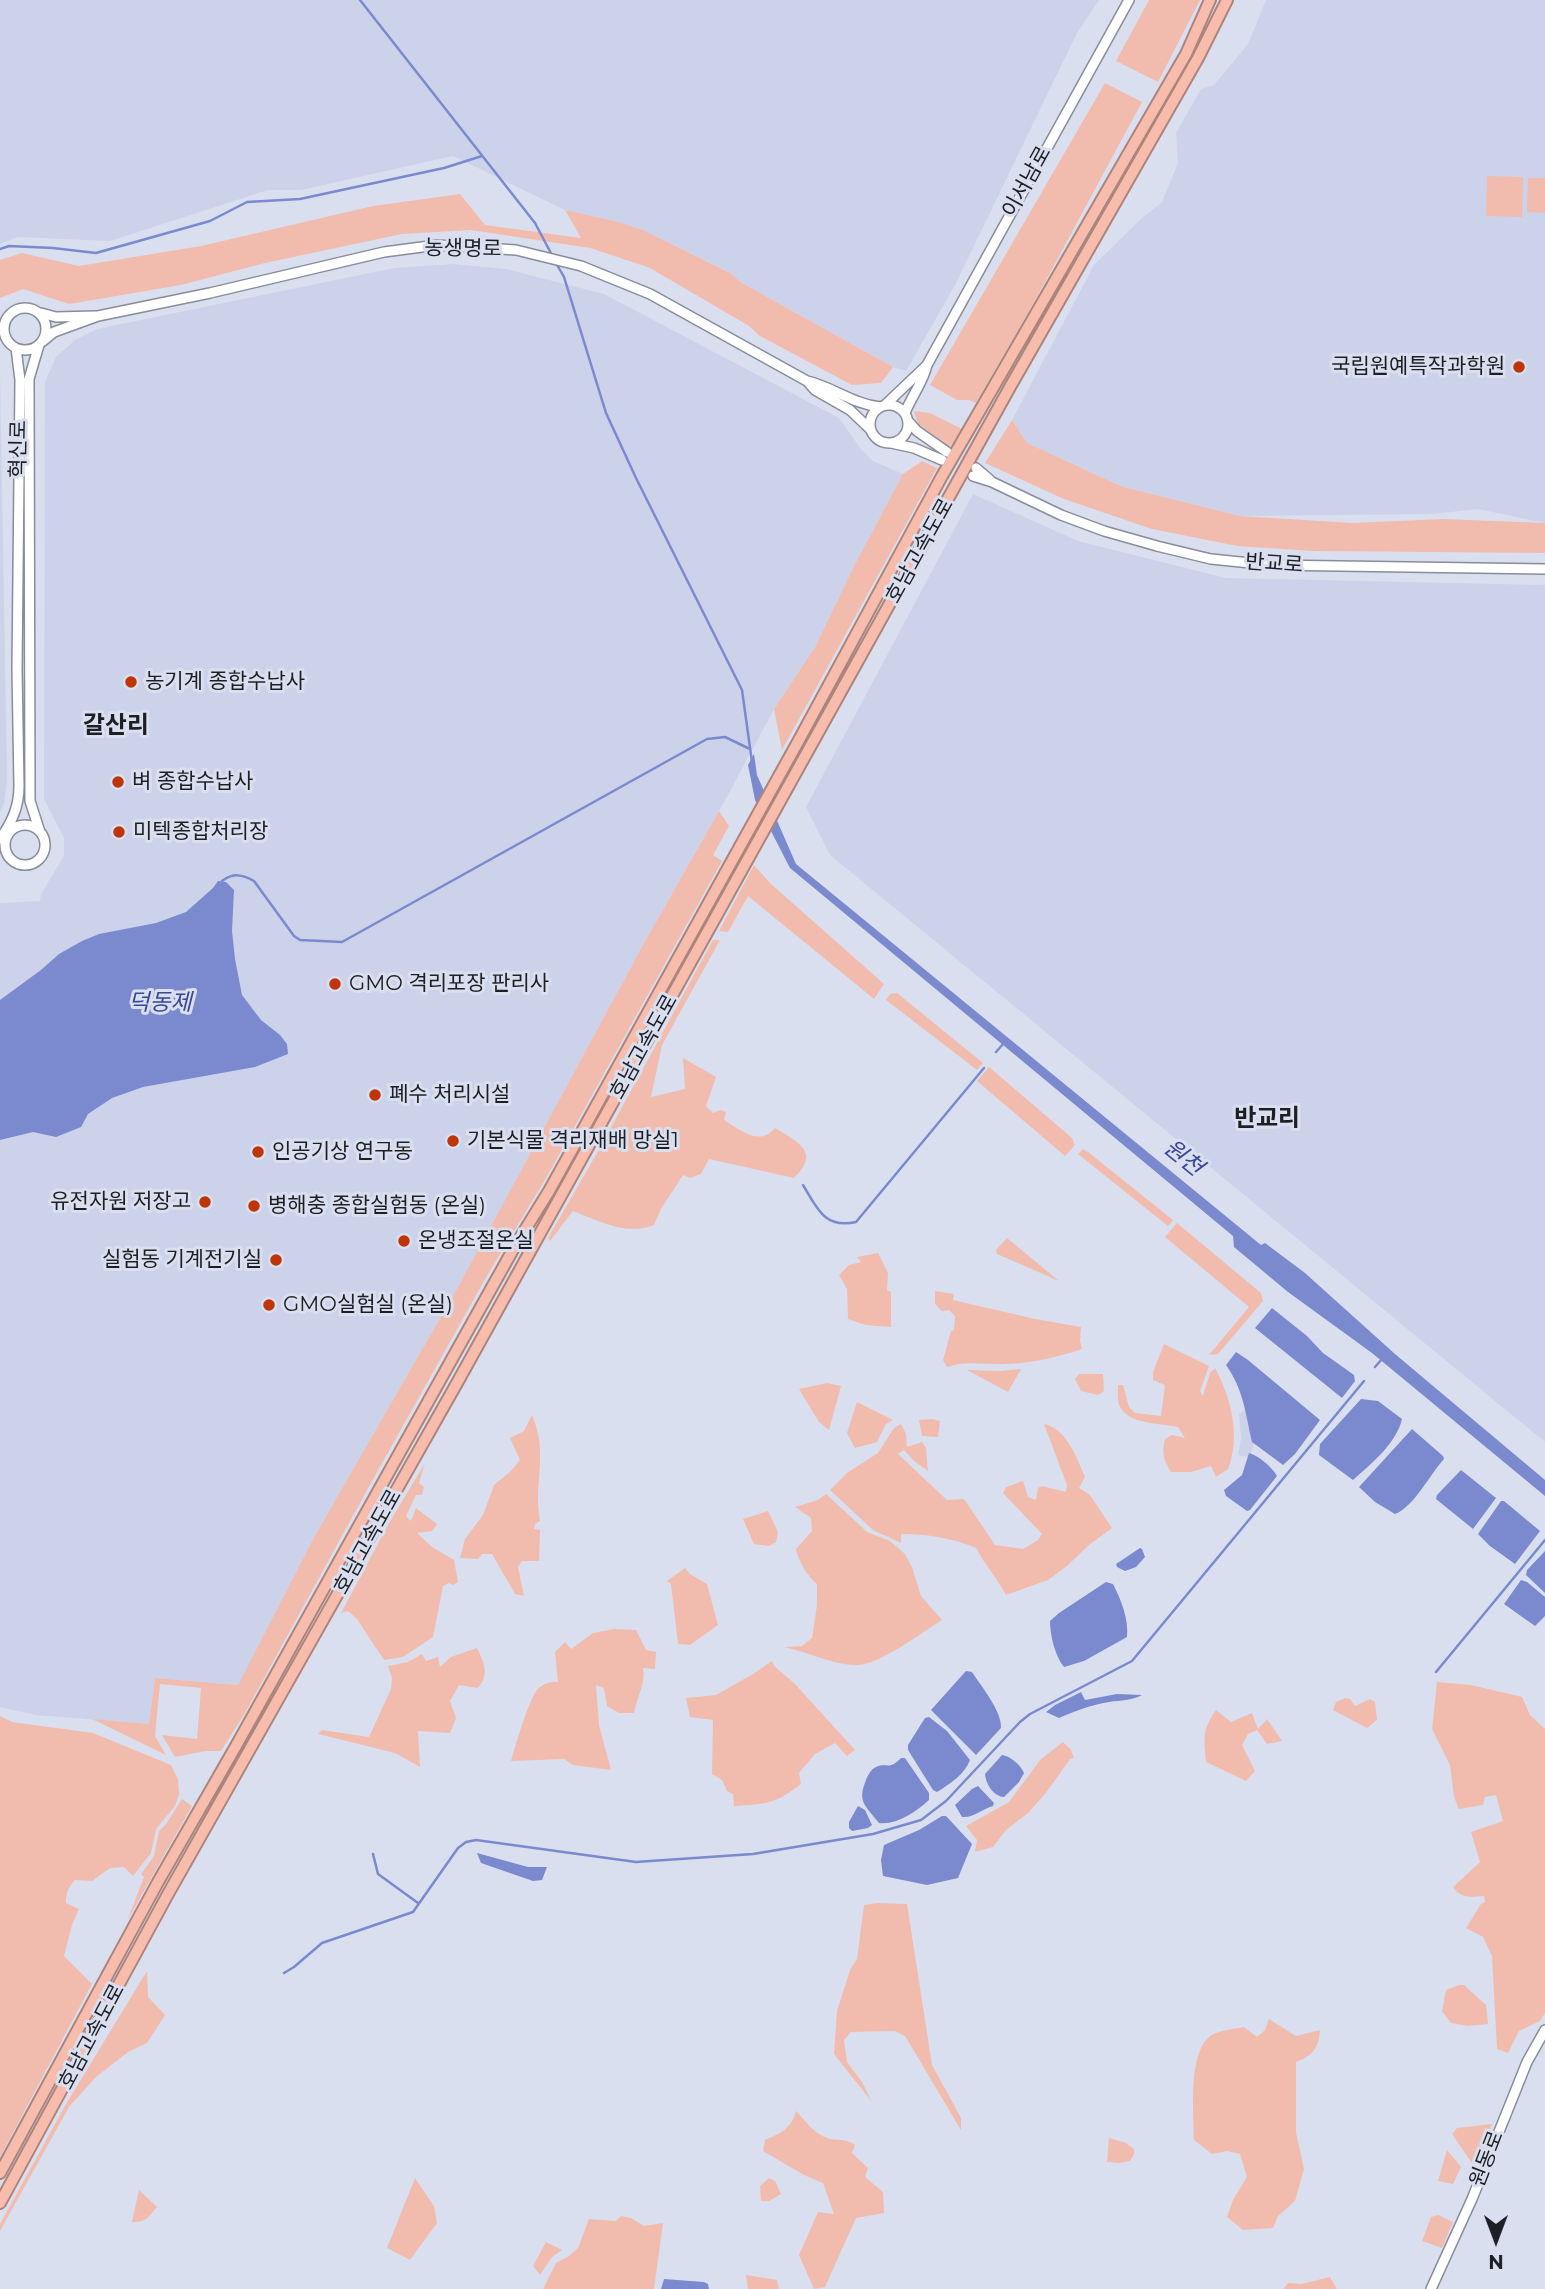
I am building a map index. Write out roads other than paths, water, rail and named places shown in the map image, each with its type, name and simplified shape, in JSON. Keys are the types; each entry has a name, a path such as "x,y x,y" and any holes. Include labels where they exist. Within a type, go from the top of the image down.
{"highway":[{"name":"호남고속도로","path":"0,2173 158,1882 515,1246 549,1191 942,476 1186,54 1210,0"},
{"name":"호남고속도로","path":"0,2203 168,1894 457,1383 1010,387 1198,58 1227,0"}],"main road":[{"name":"이서남로","path":"906,417 912,395 927,365 1129,0"},
{"name":"농생명로","path":"0,343 28,350 54,332 98,316 384,252 437,245 516,250 581,266 650,294 807,381 820,384 857,403 896,406 917,431 944,456 876,439 871,430 850,410 815,390 807,381"},
{"name":"농생명로","path":"8,316 20,308 34,309 56,317 98,316"},
{"path":"40,313 47,326 41,343"},
{"path":"0,323 8,316"},
{"path":"8,316 4,328 6,338 13,346"},
{"name":"혁신로","path":"0,863 32,863 42,855 45,842 30,802 29,379 41,343"},
{"name":"혁신로","path":"5,835 19,801 17,643 20,380 13,346"},
{"name":"이서남로","path":"882,406 927,365"},
{"path":"871,430 872,414 882,406"},
{"path":"889,443 906,434 906,417"},
{"name":"반교로","path":"975,472 1061,515 1104,531 1211,559 1270,565 1545,569"},
{"path":"17,863 6,852 5,835 22,825 28,825 40,832"},
{"name":"원동로","path":"1431,2289 1472,2199 1522,2073 1545,2030"}],"water":[{"path":"754,754 757,775 796,864 1261,1245 1265,1243 1305,1273 1395,1354 1545,1480 1545,1496 1372,1353 1288,1292 1234,1247 1233,1236 790,868 755,800 748,765"},
{"name":"덕동제","path":"218,881 226,882 234,890 232,931 242,995 261,1020 280,1035 287,1044 288,1054 255,1067 143,1087 112,1098 88,1114 81,1127 56,1137 33,1132 0,1140 0,1000 59,954 82,941 99,934 156,923 186,912"},
{"path":"1272,1308 1307,1336 1323,1353 1354,1375 1355,1381 1342,1398 1255,1328"},
{"path":"1236,1352 1320,1420 1295,1454 1283,1465 1252,1442 1240,1393 1226,1365"},
{"path":"1361,1399 1378,1401 1402,1419 1389,1445 1353,1480 1319,1455 1320,1444"},
{"path":"1412,1429 1444,1459 1409,1505 1395,1514 1375,1502 1359,1487"},
{"path":"1249,1453 1265,1462 1277,1476 1247,1511 1226,1496 1224,1490 1242,1475"},
{"path":"1461,1470 1496,1498 1473,1529 1436,1499"},
{"path":"1501,1501 1540,1531 1515,1564 1478,1534"},
{"path":"1140,1548 1145,1557 1136,1567 1125,1571 1117,1567 1116,1564"},
{"path":"1545,1551 1545,1593 1526,1575 1527,1570"},
{"path":"1521,1580 1545,1597 1545,1616 1535,1626 1504,1604"},
{"path":"1106,1582 1113,1584 1121,1603 1126,1617 1127,1637 1084,1661 1064,1667 1054,1645 1050,1621"},
{"path":"966,1671 972,1672 995,1707 1001,1728 976,1755 931,1710"},
{"path":"1081,1692 1085,1700 1117,1694 1142,1695 1089,1707 1059,1718 1046,1712"},
{"path":"929,1717 947,1731 970,1760 961,1774 937,1792 933,1790 908,1750 908,1745 925,1718"},
{"path":"1002,1755 1015,1761 1024,1773 1004,1797 991,1789 985,1774"},
{"path":"905,1758 929,1793 929,1800 906,1817 879,1823 862,1799 863,1787 873,1769 891,1765"},
{"path":"978,1786 994,1803 993,1806 962,1817 955,1805"},
{"path":"858,1806 865,1810 872,1825 852,1831 849,1822"},
{"path":"946,1816 972,1844 958,1878 927,1885 883,1876 881,1860 884,1845 919,1830"},
{"path":"477,1853 528,1867 547,1867 542,1880 533,1881 481,1863"},
{"path":"664,2279 704,2282 709,2289 661,2289"}],"waterway":[{"path":"360,0 535,223 553,257"},
{"path":"0,249 9,246 96,253 210,221 247,202 300,199 444,168 482,156"},
{"path":"556,263 564,277 606,413 742,690 752,762"},
{"path":"222,881 238,875 254,881 294,936 300,940 342,942 707,739 725,737 750,749"},
{"path":"996,1052 1003,1044"},
{"path":"803,1185 823,1215 836,1222 856,1222 984,1068"},
{"path":"1375,1367 1382,1359"},
{"path":"284,1973 322,1943 413,1912 458,1848 466,1842 476,1840 636,1862 753,1854 873,1834 921,1820 946,1801 1030,1714 1132,1661 1364,1381"},
{"path":"1436,1672 1545,1540"},
{"path":"373,1854 378,1874 418,1903"}],"place":[{"name":"국립원예특작과학원","path":"1519,367"},
{"name":"농기계 종합수납사","path":"131,682"},
{"name":"벼 종합수납사","path":"118,782"},
{"name":"미텍종합처리장","path":"119,832"},
{"name":"GMO 격리포장 판리사","path":"335,984"},
{"name":"폐수 처리시설","path":"375,1095"},
{"name":"기본식물 격리재배 망실1","path":"453,1141"},
{"name":"인공기상 연구동","path":"258,1152"},
{"name":"유전자원 저장고","path":"205,1202"},
{"name":"병해충 종합실험동 (온실)","path":"254,1206"},
{"name":"온냉조절온실","path":"404,1241"},
{"name":"실험동 기계전기실","path":"276,1260"},
{"name":"GMO실험실 (온실)","path":"269,1305"}],"district":[{"name":"갈산리","path":"116,726"},
{"name":"반교리","path":"1267,1119"}],"water label":[{"name":"원천","path":"1183,1158"}]}
